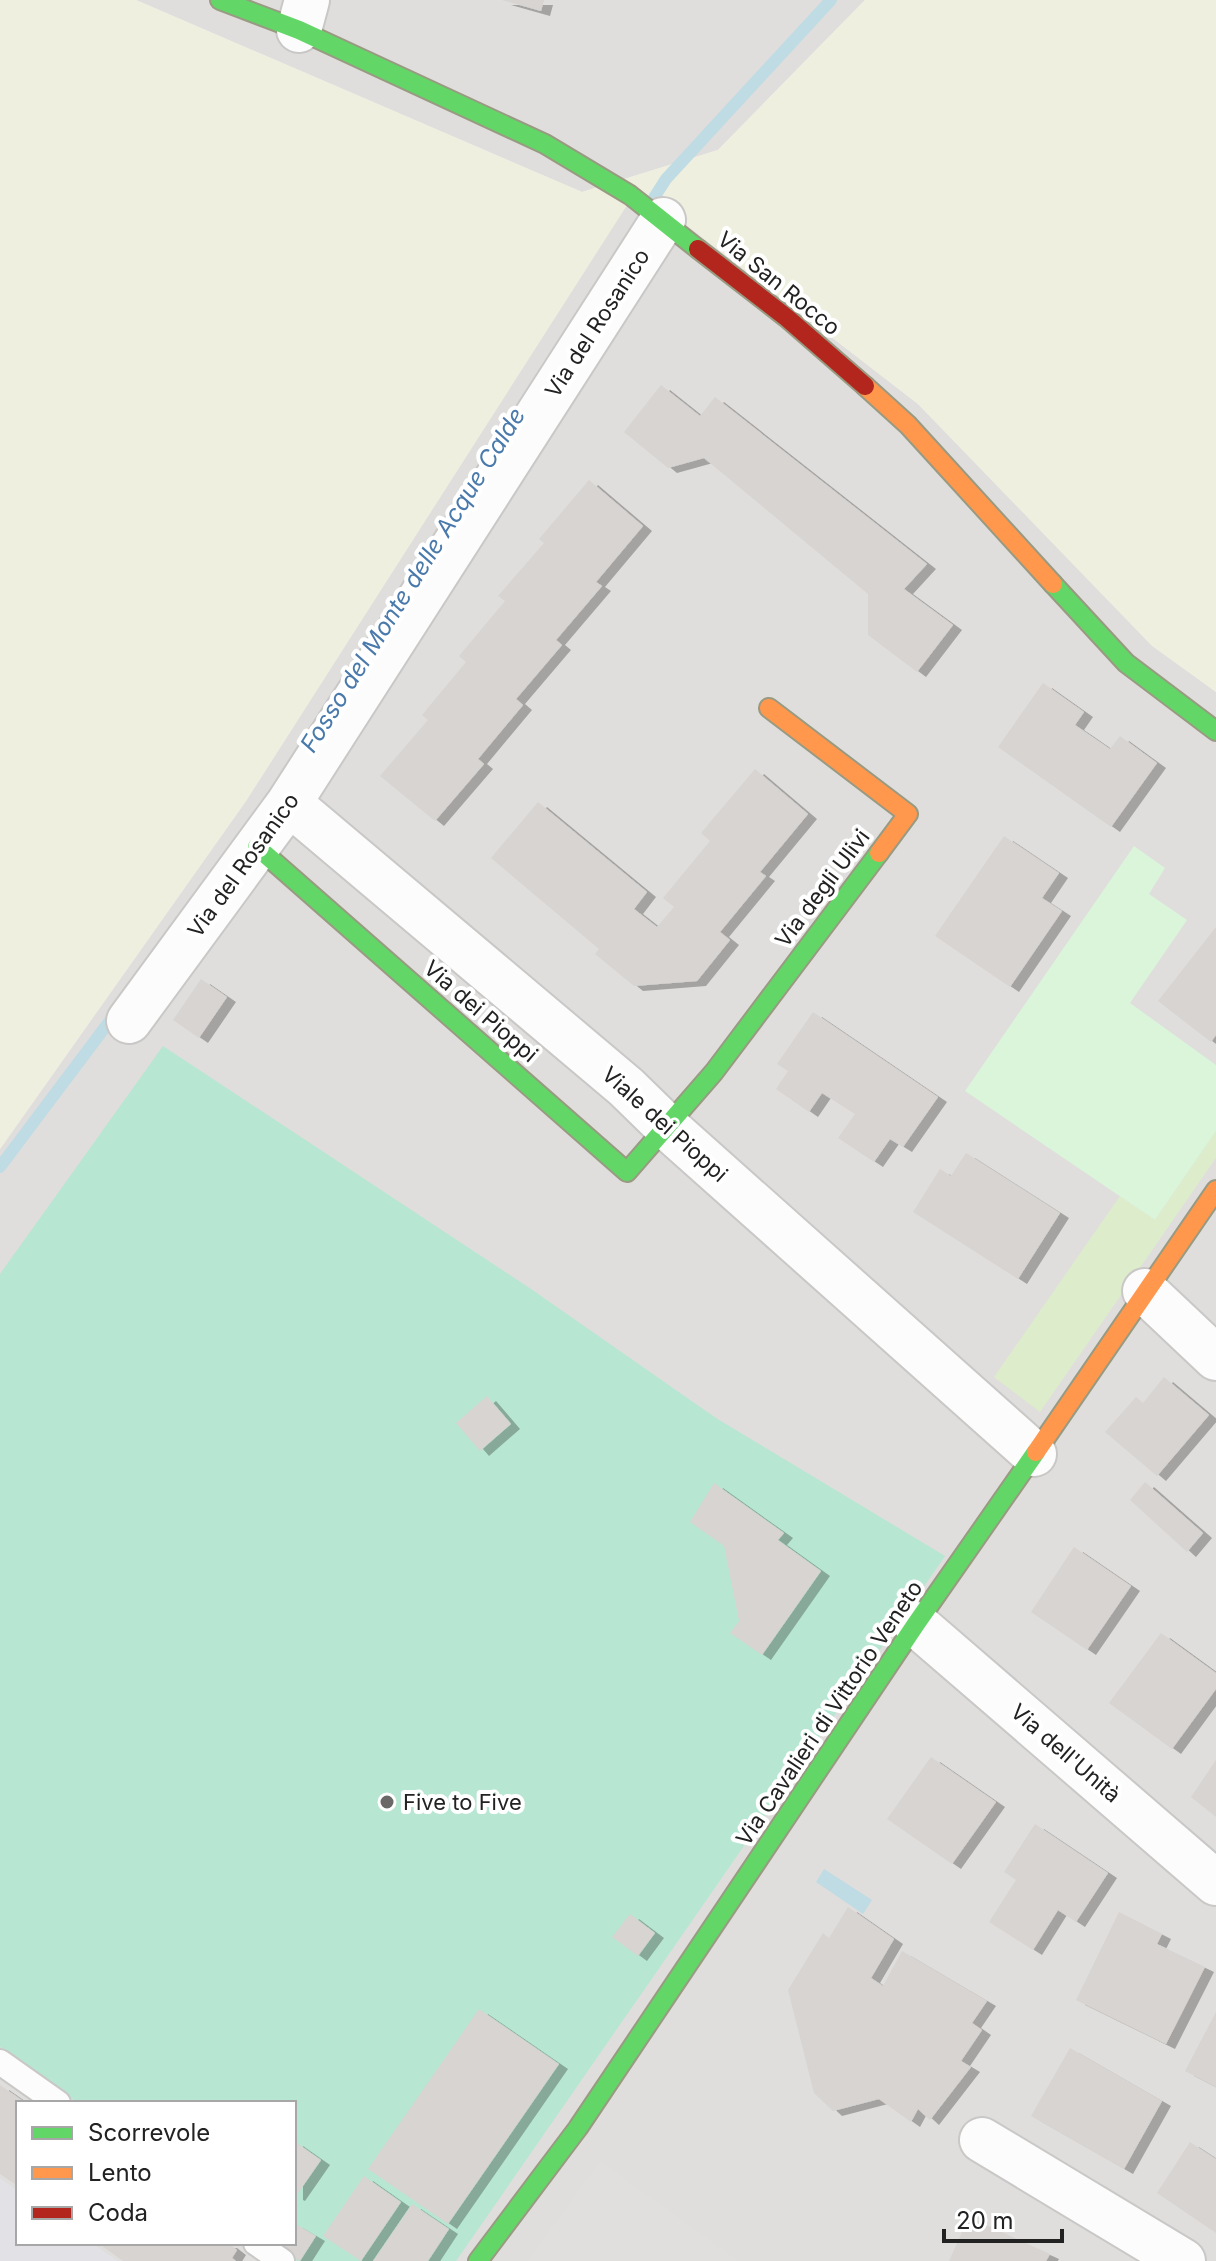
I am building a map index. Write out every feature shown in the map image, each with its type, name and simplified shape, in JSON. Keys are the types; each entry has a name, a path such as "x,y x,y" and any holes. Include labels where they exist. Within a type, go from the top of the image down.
{"street":[{"name":"Via San Rocco","path":"220,0 303,15 444,96 545,144 649,210 787,318 898,416 1126,663 1216,731"},
{"name":"Via del Rosanico","path":"129,1021 289,803 649,210"},
{"name":"Via degli Ulivi","path":"666,1126 714,1072 908,814 769,708"},
{"name":"Viale dei Pioppi","path":"289,803 626,1087 1034,1454"},
{"name":"Via dei Pioppi","path":"257,847 627,1172 666,1126"},
{"name":"Via Cavalieri di Vittorio Veneto","path":"478,2261 578,2128 916,1624 1216,1190"},
{"path":"1145,1291 1216,1358"},
{"name":"Via dell'Unità","path":"916,1624 1216,1883"},
{"path":"982,2140 1183,2261"}],"lane":[{"path":"0,2062 55,2101"},
{"path":"259,2245 282,2261"}],"shaded area":[{"path":"136,0 865,0 718,150 582,192"},
{"path":"638,187 918,404 1152,645 1216,692 1216,2261 0,2261 0,1149 246,801"},
{"path":"600,2161 739,2261 527,2261"},
{"path":"0,2178 16,2190 16,2245 95,2245 118,2261 0,2261"}],"green space":[{"path":"0,0 136,0 582,192 718,150 865,0 1216,0 1216,692 1152,646 918,404 638,188 246,801 0,1149"},
{"path":"1134,846 1165,868 1149,894 1187,920 1130,1003 1216,1065 1216,1131 1155,1220 965,1091"},
{"name":"Five to Five","path":"163,1046 531,1289 716,1418 945,1556 456,2261 297,2261 275,2245 296,2245 296,2101 75,2101 0,2047 0,1274"},
{"path":"1216,1131 1216,1158 1040,1412 994,1377 1120,1196 1155,1220"}],"water":[{"path":"824,1869 872,1900 863,1914 816,1882"}],"building":[{"path":"502,0 544,0 541,11"},
{"path":"661,385 700,416 715,397 927,564 904,589 953,625 917,672 868,635 868,594 704,458 668,468 624,432"},
{"path":"589,480 643,526 596,582 602,586 556,640 562,645 516,699 523,705 478,759 484,764 435,821 380,776 428,720 422,715 466,662 459,656 505,601 498,596 544,543 539,539"},
{"path":"1043,683 1084,712 1075,725 1110,749 1120,736 1157,763 1111,827 998,747"},
{"path":"755,769 808,814 760,872 766,876 720,932 730,940 697,981 634,986 595,954 599,949 491,858 538,802 647,892 634,909 657,927 674,907 663,898 710,841 701,833"},
{"path":"1004,836 1059,873 1042,898 1062,911 1010,987 935,936"},
{"path":"1216,927 1216,1035 1211,1042 1158,1001"},
{"path":"201,979 227,997 199,1038 173,1020"},
{"path":"813,1012 938,1097 903,1147 890,1139 874,1162 838,1138 855,1114 822,1093 809,1112 776,1089 788,1071 777,1064"},
{"path":"966,1153 1060,1213 1018,1279 913,1212 940,1169 951,1176"},
{"path":"1164,1377 1209,1415 1157,1476 1105,1432 1136,1397 1143,1403"},
{"path":"487,1396 511,1424 480,1451 456,1423"},
{"path":"1145,1482 1203,1533 1187,1552 1130,1500"},
{"path":"714,1483 784,1533 778,1540 821,1571 762,1655 730,1633 739,1621 724,1546 690,1522"},
{"path":"1074,1547 1131,1586 1087,1650 1031,1612"},
{"path":"1161,1633 1216,1673 1216,1689 1172,1749 1109,1703"},
{"path":"931,1757 996,1802 952,1864 887,1819"},
{"path":"1216,1760 1216,1817 1191,1797"},
{"path":"1035,1824 1108,1873 1076,1922 1058,1910 1033,1950 989,1922 1016,1880 1004,1872"},
{"path":"848,1907 894,1939 871,1978 883,1986 902,1951 987,2001 972,2023 982,2030 961,2061 971,2067 930,2120 918,2109 911,2122 879,2099 833,2111 814,2093 788,1990 823,1933 829,1938"},
{"path":"1119,1912 1162,1934 1157,1944 1205,1967 1166,2044 1076,2000"},
{"path":"630,1914 655,1933 638,1956 612,1937"},
{"path":"479,2009 559,2064 448,2224 368,2169"},
{"path":"1216,2012 1216,2087 1185,2071"},
{"path":"1070,2048 1162,2101 1124,2169 1031,2116"},
{"path":"0,2085 23,2101 16,2101 16,2185 0,2174"},
{"path":"296,2142 321,2160 296,2196"},
{"path":"1190,2142 1216,2159 1216,2233 1157,2193"},
{"path":"364,2176 401,2202 361,2261 323,2236"},
{"path":"412,2204 449,2229 428,2261 373,2261"},
{"path":"969,2217 1050,2254 1046,2261 949,2261"},
{"path":"296,2224 316,2236 300,2261 272,2245 296,2245"},
{"path":"101,2245 231,2245 237,2250 232,2258 236,2261 123,2261"}],"waterway":[{"name":"Fosso del Monte delle Acque Calde","path":"650,204 666,179 831,0"},
{"name":"Fosso del Monte delle Acque Calde","path":"0,1167 118,1010"}],"traffic: fast":[{"path":"220,0 299,30 545,144 630,195 698,249"},
{"path":"1053,584 1126,663 1216,731"},
{"path":"257,847 627,1172 714,1072 879,853"},
{"path":"478,2261 578,2128 916,1624 1036,1452"}],"traffic: slow":[{"path":"865,386 908,425 1053,584"},
{"path":"769,708 908,814 879,853"},
{"path":"1036,1452 1216,1190"}],"traffic: jam":[{"path":"698,249 787,318 865,386"}],"place":[{"name":"Five to Five","path":"387,1802"}]}
